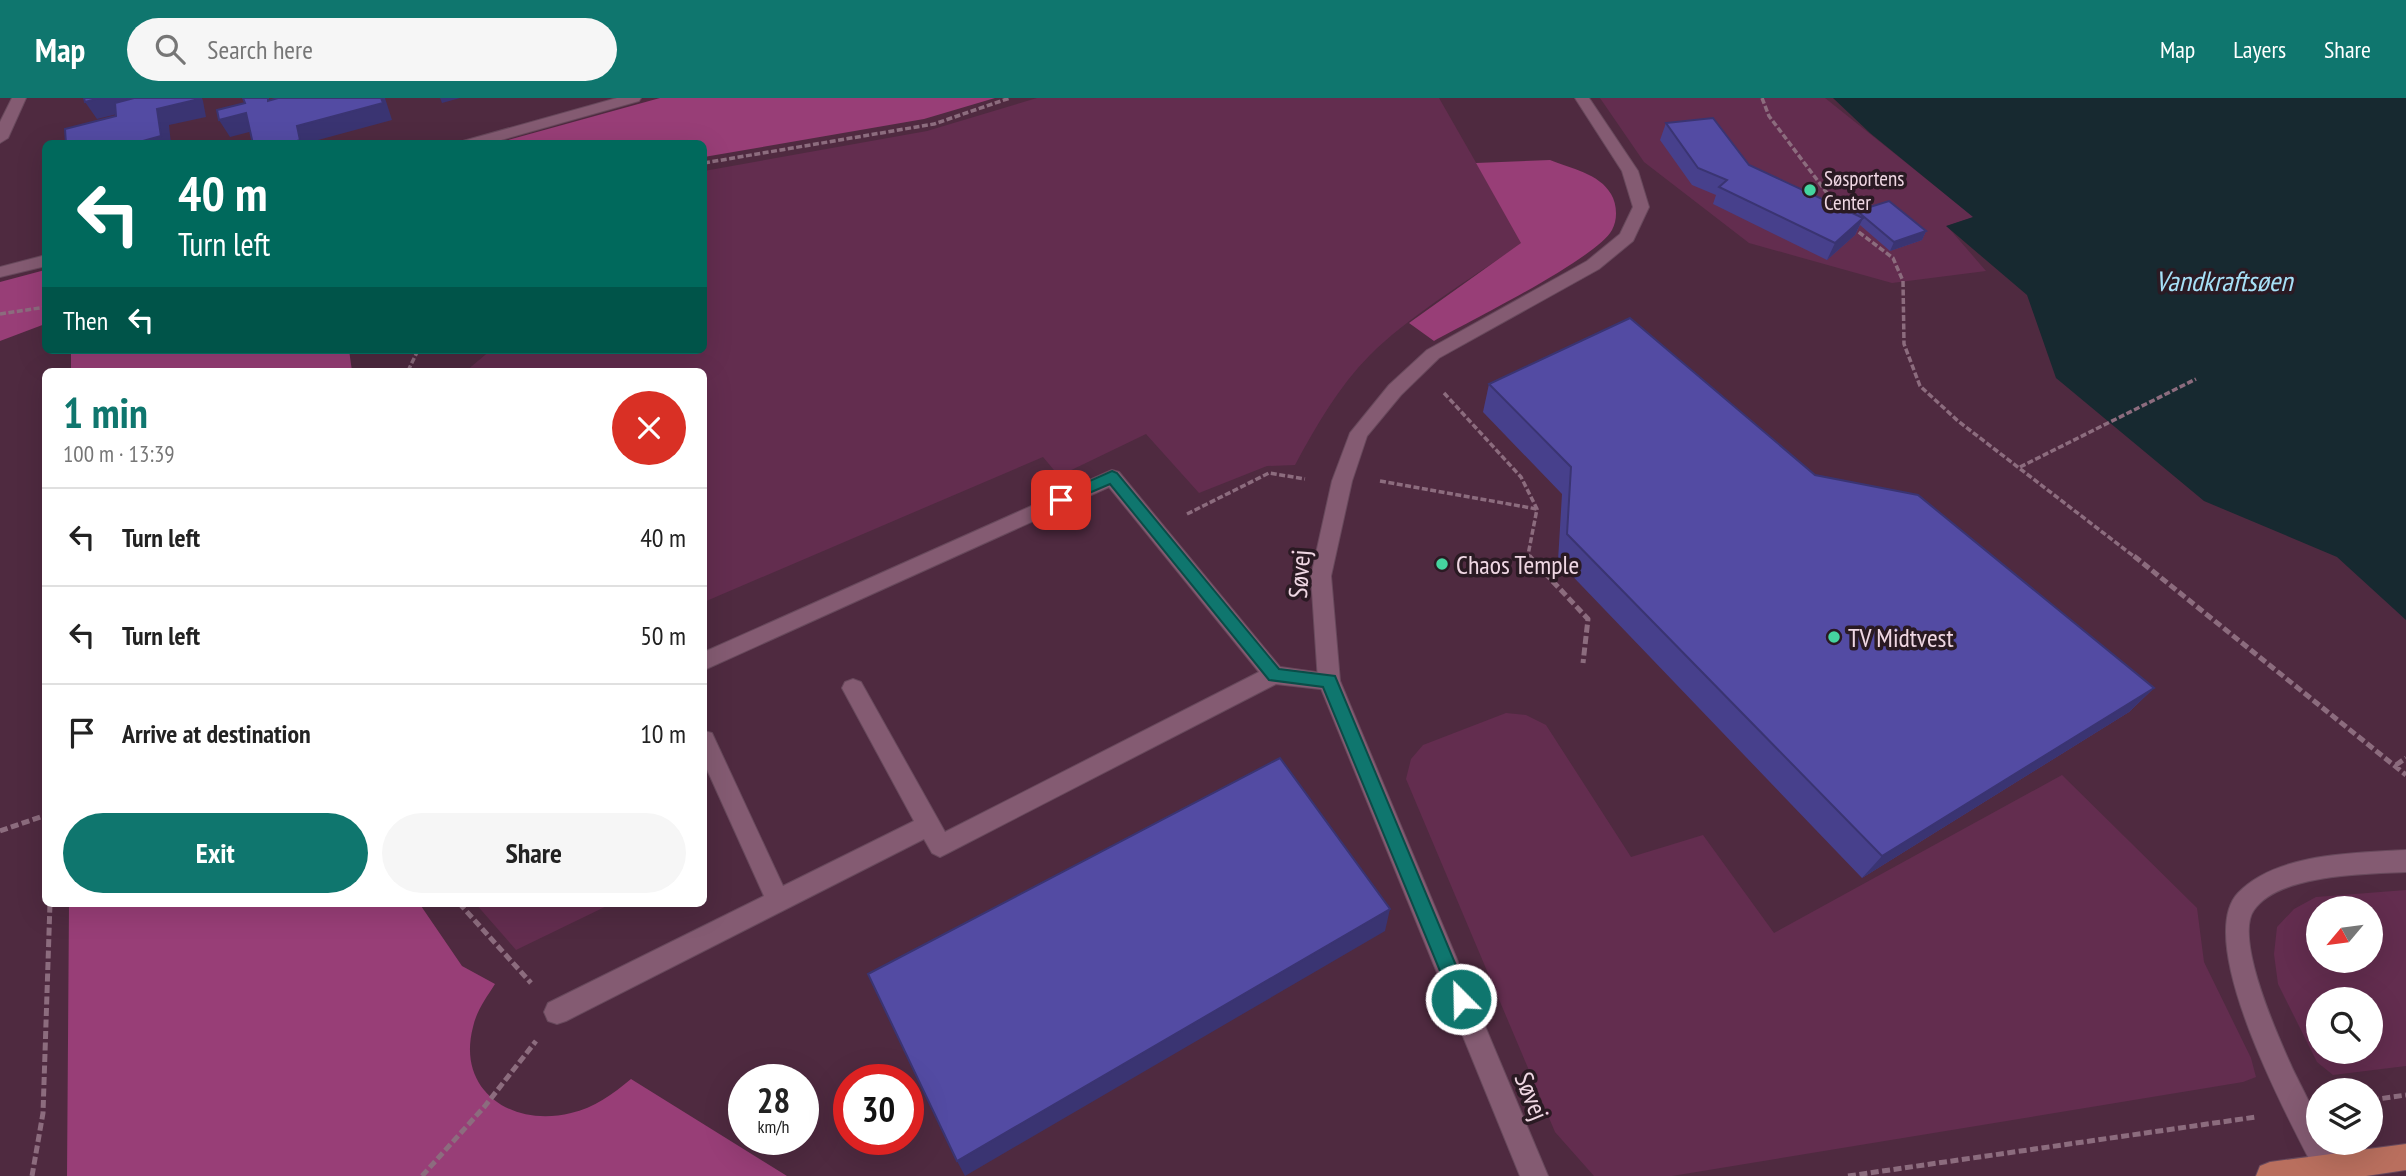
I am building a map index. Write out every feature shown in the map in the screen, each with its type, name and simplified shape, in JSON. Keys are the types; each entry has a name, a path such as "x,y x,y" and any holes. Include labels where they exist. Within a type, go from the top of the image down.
{"main road":[{"path":"2270,1176 2406,1157"}],"street":[{"path":"0,138 19,98"},
{"path":"482,140 634,98"},
{"name":"Søvej","path":"1534,1176 1329,681 1321,576 1342,481 1359,433 1395,390 1433,354 1593,265 1627,237 1641,207 1630,171 1582,98"},
{"path":"0,272 42,261"},
{"path":"707,660 1112,477 1275,675"},
{"path":"853,688 940,846 1275,675 1329,681"},
{"path":"707,747 778,901"},
{"path":"557,1012 929,825"},
{"path":"2328,1168 2298,1110 2246,990 2235,932 2242,904 2273,880 2312,870 2406,862"}],"path":[{"path":"707,162 933,124 1010,98"},
{"path":"1762,98 1769,116 1853,228 1893,258 1903,281 1904,344 1920,386 1958,421 2209,614 2406,775"},
{"path":"0,314 42,308"},
{"path":"1419,367 1521,477 1537,509 1528,555 1588,619 1583,663"},
{"path":"2020,467 2196,379"},
{"path":"2396,765 2406,758"},
{"path":"0,831 42,816"},
{"path":"32,1176 43,1113 50,907"},
{"path":"422,1176 485,1106 557,1012 463,907"},
{"path":"2383,1098 2406,1095"},
{"path":"1848,1176 2298,1110"}],"shaded area":[{"path":"660,98 995,98 924,119 707,156 707,140 508,140"},
{"path":"1037,98 1439,98 1522,243 1423,311 1370,355 1338,393 1295,465 1267,466 1199,493 1146,434 1059,476 1043,457 707,601 707,368 470,368 486,354 707,354 707,170 927,131"},
{"name":"Søsportens Center","path":"1600,98 1825,98 1974,217 1947,226 1986,271 1892,283 1749,243 1644,162"},
{"path":"1550,160 1584,172 1606,187 1616,207 1612,230 1601,242 1558,273 1434,341 1409,323 1521,243 1476,163"},
{"path":"42,271 42,325 0,341 0,282"},
{"path":"71,354 350,354 352,368 71,368"},
{"path":"1506,713 1526,715 1546,725 1631,857 1703,835 1774,933 2062,775 2197,908 2204,962 2251,1058 2256,1077 2243,1082 1672,1176 1594,1176 1555,1132 1406,779 1411,759 1423,745"},
{"path":"2406,890 2406,1066 2333,1075 2319,1064 2383,1064 2383,987 2306,987 2306,1040 2278,984 2274,954 2277,927 2294,909 2306,902 2306,973 2384,973 2384,896 2329,896"},
{"path":"69,907 422,907 462,966 495,984 476,1016 470,1050 473,1070 481,1086 494,1100 529,1115 571,1113 603,1100 631,1079 728,1139 728,1155 753,1155 787,1176 67,1176"},
{"path":"478,907 605,907 516,950"}],"water":[{"name":"Vandkraftsøen","path":"1833,98 2406,98 2406,620 2337,557 2204,501 2056,378 2027,295 1946,226 1973,217 1870,133"}],"building":[{"path":"84,98 100,98 85,102"},
{"path":"134,98 195,98 157,109 161,136 146,140 66,140 65,129 116,116 115,103"},
{"path":"243,98 268,98 268,101 278,98 381,98 383,103 297,126 300,140 252,140 246,113 219,120 217,110 245,103"},
{"path":"1713,118 1749,165 1863,218 1835,243 1719,187 1727,180 1698,168 1666,123"},
{"path":"1889,201 1926,231 1894,242 1857,211"},
{"name":"TV Midtvest","path":"1630,318 1815,475 1918,495 2154,688 1882,856 1567,534 1571,467 1489,384"},
{"path":"1280,758 1390,909 957,1161 924,1092 924,1064 911,1064 868,974"}],"place":[{"name":"Søsportens Center","path":"1810,190"},
{"name":"Chaos Temple","path":"1442,564"},
{"name":"TV Midtvest","path":"1834,637"}],"route":[{"path":"1061,500 1112,477 1275,675 1329,681 1461,999"}]}
